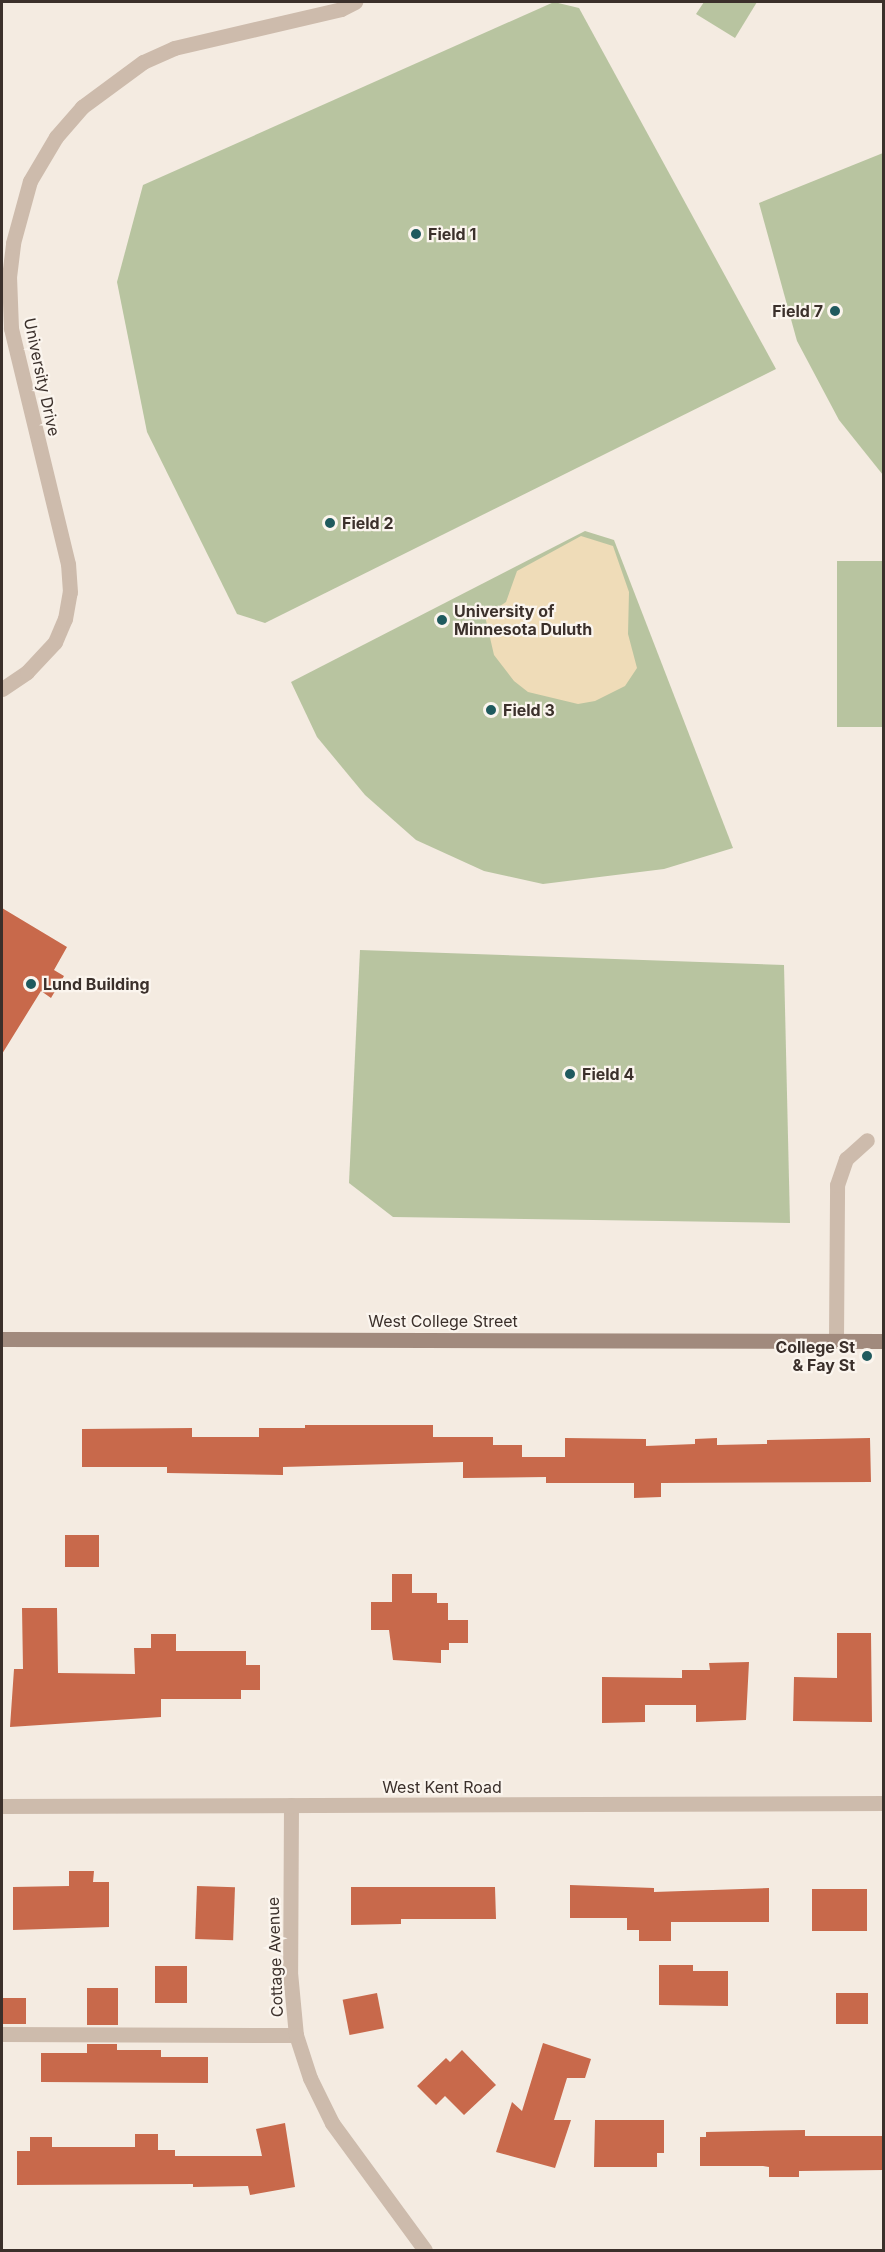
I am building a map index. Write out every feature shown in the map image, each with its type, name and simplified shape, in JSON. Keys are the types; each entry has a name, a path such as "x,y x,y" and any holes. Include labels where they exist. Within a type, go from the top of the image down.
{"street":[{"name":"University Drive","path":"2,689 27,672 55,642 65,619 70,592 68,564 11,328 9,277 13,243 30,181 56,137 82,107 143,62 174,48 341,9 355,2"},
{"path":"836,1340 837,1185 846,1159 867,1140"},
{"name":"West College Street","path":"2,1339 884,1341"},
{"name":"West Kent Road","path":"2,1806 884,1803"},
{"name":"Cottage Avenue","path":"291,1805 290,1972 297,2035 310,2078 332,2123 424,2250"},
{"path":"2,2034 297,2035"}],"green space":[{"path":"554,2 579,8 776,369 265,623 237,614 147,432 117,282 143,185"},
{"path":"704,2 757,2 735,38 696,14"},
{"name":"Field 7","path":"883,153 883,475 839,420 797,341 759,203"},
{"name":"Field 3","path":"585,531 614,540 733,848 664,869 543,884 484,871 416,840 365,795 317,737 291,682"},
{"path":"837,561 883,561 883,727 837,727"},
{"name":"Field 4","path":"360,950 784,965 790,1223 393,1217 349,1183"}],"sand":[{"path":"581,536 613,546 629,592 628,634 637,668 625,686 595,701 578,704 528,692 514,681 494,655 485,616 506,602 517,571"}],"building":[{"name":"Lund Building","path":"2,908 67,947 54,970 64,976 51,998 41,991 2,1054"},
{"path":"305,1425 433,1425 433,1437 493,1437 493,1445 522,1445 522,1457 565,1457 565,1438 646,1439 646,1446 695,1444 695,1439 717,1438 717,1445 767,1444 767,1440 870,1438 871,1482 661,1483 661,1497 634,1498 634,1483 546,1483 546,1477 463,1478 463,1462 283,1467 283,1475 167,1473 167,1467 82,1467 82,1429 192,1428 192,1437 259,1437 259,1428 305,1428"},
{"path":"65,1535 99,1535 99,1567 65,1567"},
{"path":"392,1574 412,1574 412,1593 437,1593 437,1603 448,1603 448,1620 468,1620 468,1643 449,1643 449,1650 441,1650 441,1663 393,1660 389,1630 371,1630 371,1602 392,1602"},
{"path":"22,1608 57,1608 58,1673 135,1674 134,1648 151,1648 151,1634 176,1634 176,1651 246,1651 246,1665 260,1665 260,1690 241,1690 241,1699 161,1699 161,1717 10,1727 14,1669 23,1669"},
{"path":"837,1633 871,1633 872,1722 793,1721 794,1677 837,1678"},
{"path":"749,1662 746,1720 696,1722 696,1705 645,1705 645,1722 602,1723 602,1677 682,1678 682,1670 710,1670 709,1663"},
{"path":"69,1871 94,1871 93,1882 109,1882 109,1927 13,1930 13,1887 69,1886"},
{"path":"570,1885 654,1888 654,1892 769,1888 769,1922 671,1922 671,1941 639,1941 639,1930 627,1930 627,1918 570,1918"},
{"path":"197,1886 235,1887 233,1940 195,1939"},
{"path":"351,1887 495,1887 496,1919 401,1919 401,1924 351,1925"},
{"path":"812,1889 867,1889 867,1931 812,1931"},
{"path":"659,1965 693,1965 693,1971 728,1971 728,2006 659,2005"},
{"path":"155,1966 187,1966 187,2003 155,2003"},
{"path":"87,1988 118,1988 118,2025 87,2025"},
{"path":"377,1993 384,2028 350,2035 343,2000"},
{"path":"836,1993 868,1993 868,2024 836,2024"},
{"path":"2,1998 26,1998 26,2024 2,2024"},
{"path":"543,2043 591,2059 585,2078 567,2078 554,2120 571,2120 555,2168 496,2152 512,2102 522,2111"},
{"path":"87,2044 117,2044 117,2050 161,2050 161,2057 208,2057 208,2083 41,2082 41,2053 87,2053"},
{"path":"462,2050 496,2085 464,2115 445,2096 436,2105 417,2086 446,2058 450,2062"},
{"path":"595,2120 664,2120 664,2153 657,2153 657,2167 594,2167"},
{"path":"285,2123 295,2187 250,2195 248,2186 17,2185 17,2151 30,2151 30,2137 52,2137 52,2147 135,2147 135,2134 158,2134 158,2150 175,2150 175,2156 262,2156 256,2129"},
{"path":"805,2130 805,2136 884,2136 884,2170 799,2171 799,2177 769,2177 769,2167 763,2166 700,2166 700,2137 706,2137 706,2132"}],"place":[{"name":"Field 1","path":"416,234"},
{"name":"Field 7","path":"835,311"},
{"name":"Field 2","path":"330,523"},
{"name":"University of Minnesota Duluth","path":"442,620"},
{"name":"Field 3","path":"491,710"},
{"name":"Lund Building","path":"31,984"},
{"name":"Field 4","path":"570,1074"},
{"name":"College St & Fay St","path":"867,1356"}]}
